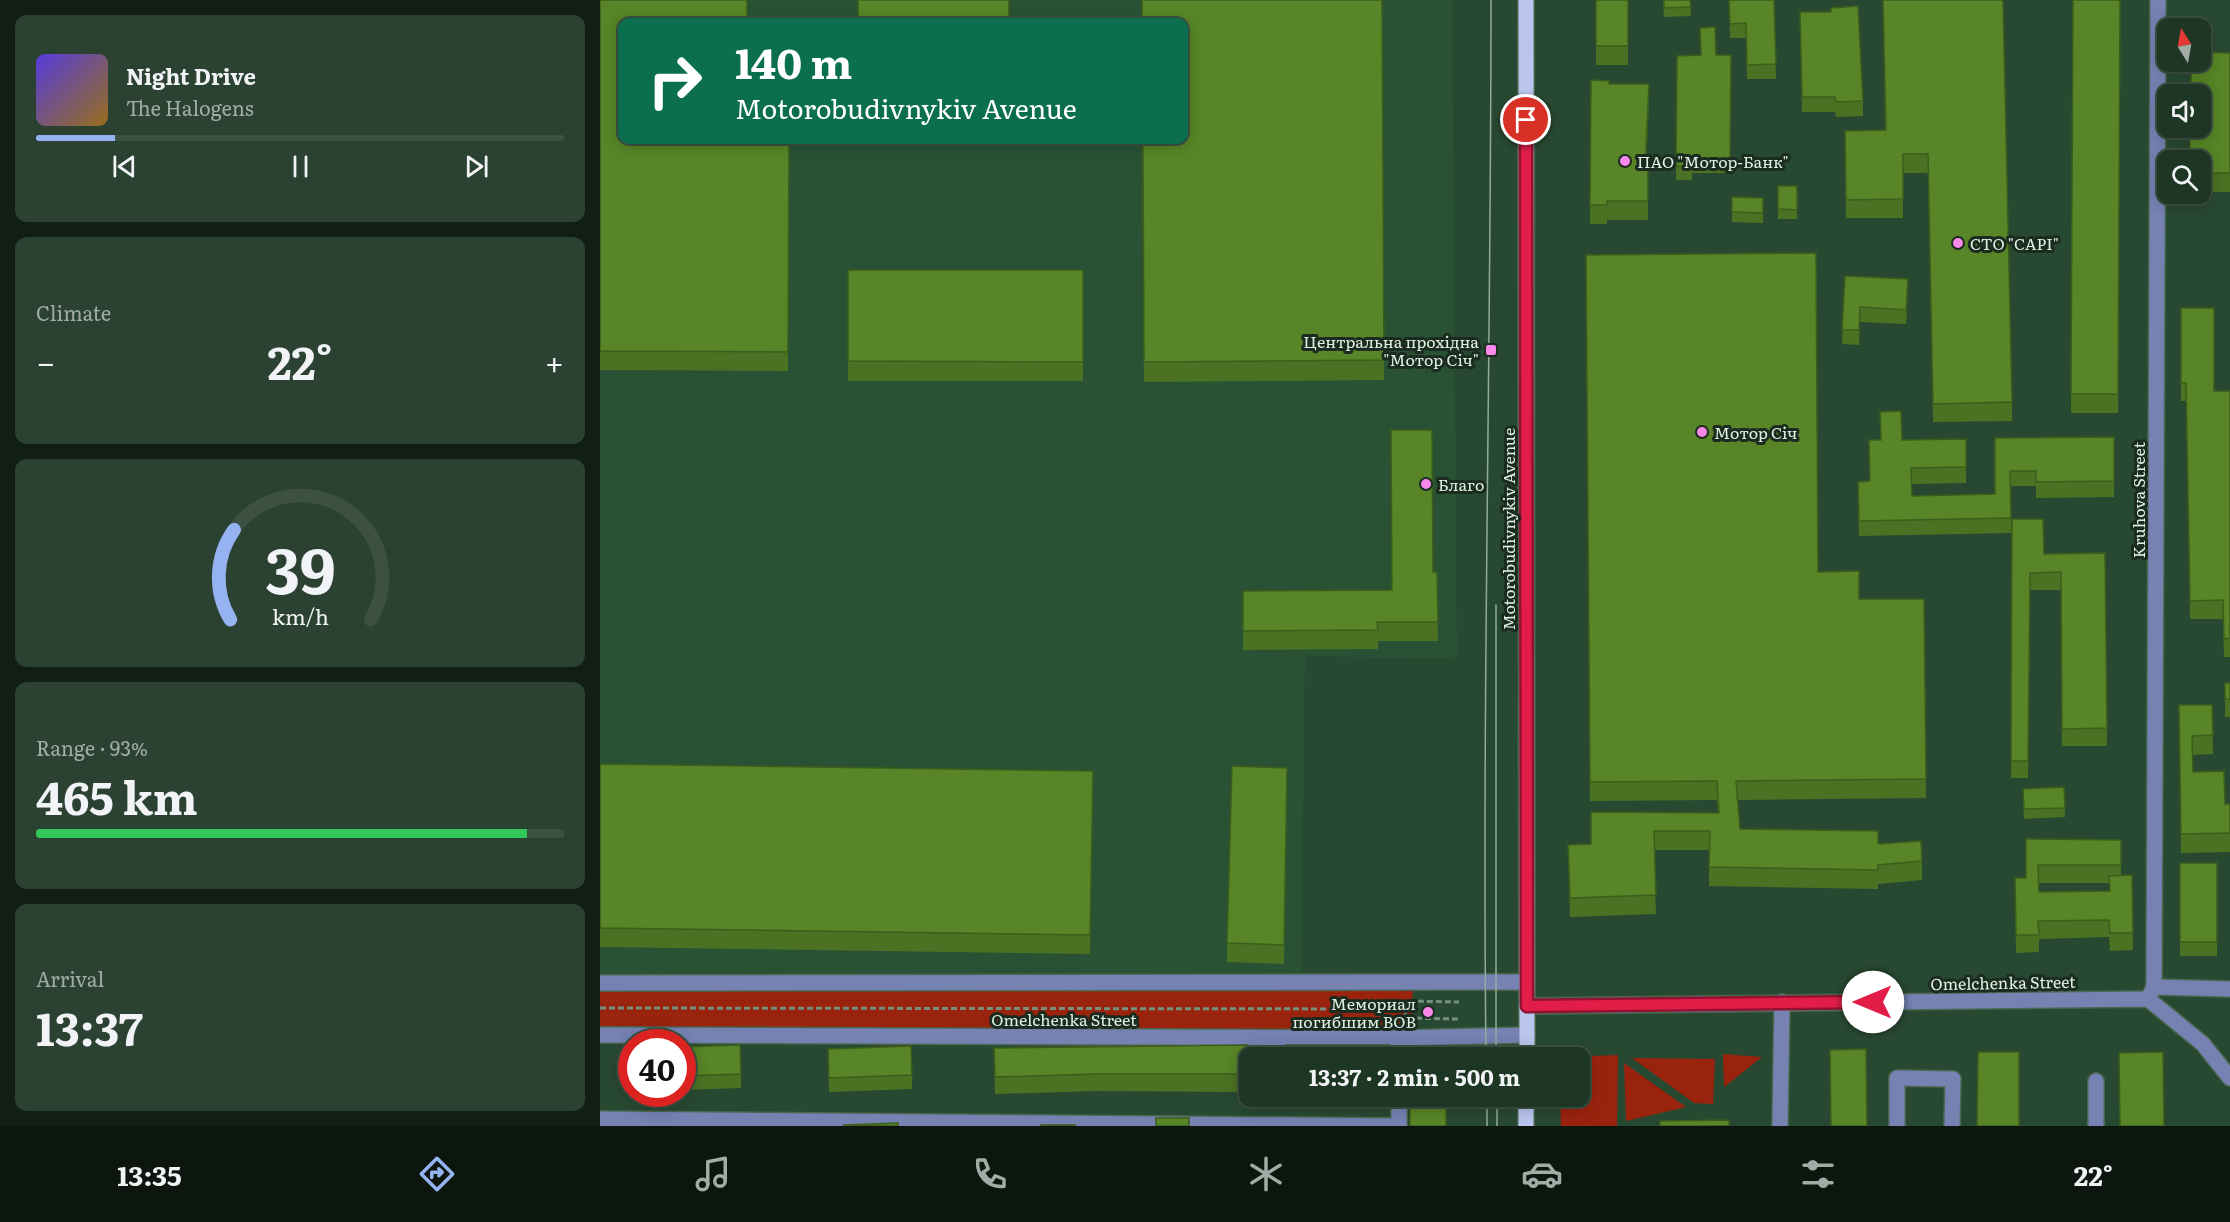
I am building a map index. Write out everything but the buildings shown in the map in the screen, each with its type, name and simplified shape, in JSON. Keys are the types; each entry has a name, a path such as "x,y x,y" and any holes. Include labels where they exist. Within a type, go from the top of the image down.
{"main road":[{"name":"Motorobudivnykiv Avenue","path":"1526,0 1527,1047"},
{"path":"1526,1107 1526,1126"}],"street":[{"name":"Kruhova Street","path":"2151,993 2158,0"},
{"path":"600,983 1526,982"},
{"name":"Omelchenka Street","path":"1527,1006 1782,1002 2230,989"},
{"path":"2151,993 2203,1044 2230,1078"},
{"path":"1780,1126 1782,1002"},
{"name":"Omelchenka Street","path":"600,1035 1399,1038 1527,1035"},
{"path":"1399,1038 1399,1047"},
{"path":"1897,1126 1897,1078 1953,1079 1952,1126"},
{"path":"2096,1081 2096,1126"},
{"path":"600,1119 1128,1126 1399,1125 1399,1107"}],"path":[{"path":"1458,1019 1406,1018 1406,1009 1407,1001 1459,1002"},
{"path":"600,1008 1406,1009"}],"shaded area":[{"path":"600,0 1452,0 1457,659 1305,656 1301,979 600,978"},
{"path":"1413,988 1410,1032 600,1028 600,990"},
{"path":"1723,1054 1762,1057 1724,1087"},
{"path":"1618,1055 1617,1126 1561,1126 1560,1107 1590,1107 1590,1056"},
{"path":"1632,1058 1715,1059 1713,1104 1694,1103"},
{"path":"1624,1063 1686,1107 1626,1121"}],"tram line":[{"path":"1486,1047 1485,793 1491,0"},
{"path":"1496,605 1496,1047"},
{"path":"1487,1107 1487,1126"},
{"path":"1497,1107 1497,1126"}],"place":[{"name":"ПАО \"Мотор-Банк\"","path":"1625,161"},
{"name":"СТО \"CAPI\"","path":"1958,243"},
{"name":"Центральна прохідна \"Мотор Січ\"","path":"1491,350"},
{"name":"Мотор Січ","path":"1702,432"},
{"name":"Благо","path":"1426,484"},
{"name":"Мемориал погибшим ВОВ","path":"1428,1012"}],"route":[{"path":"1526,120 1527,1006 1873,1002"}]}
